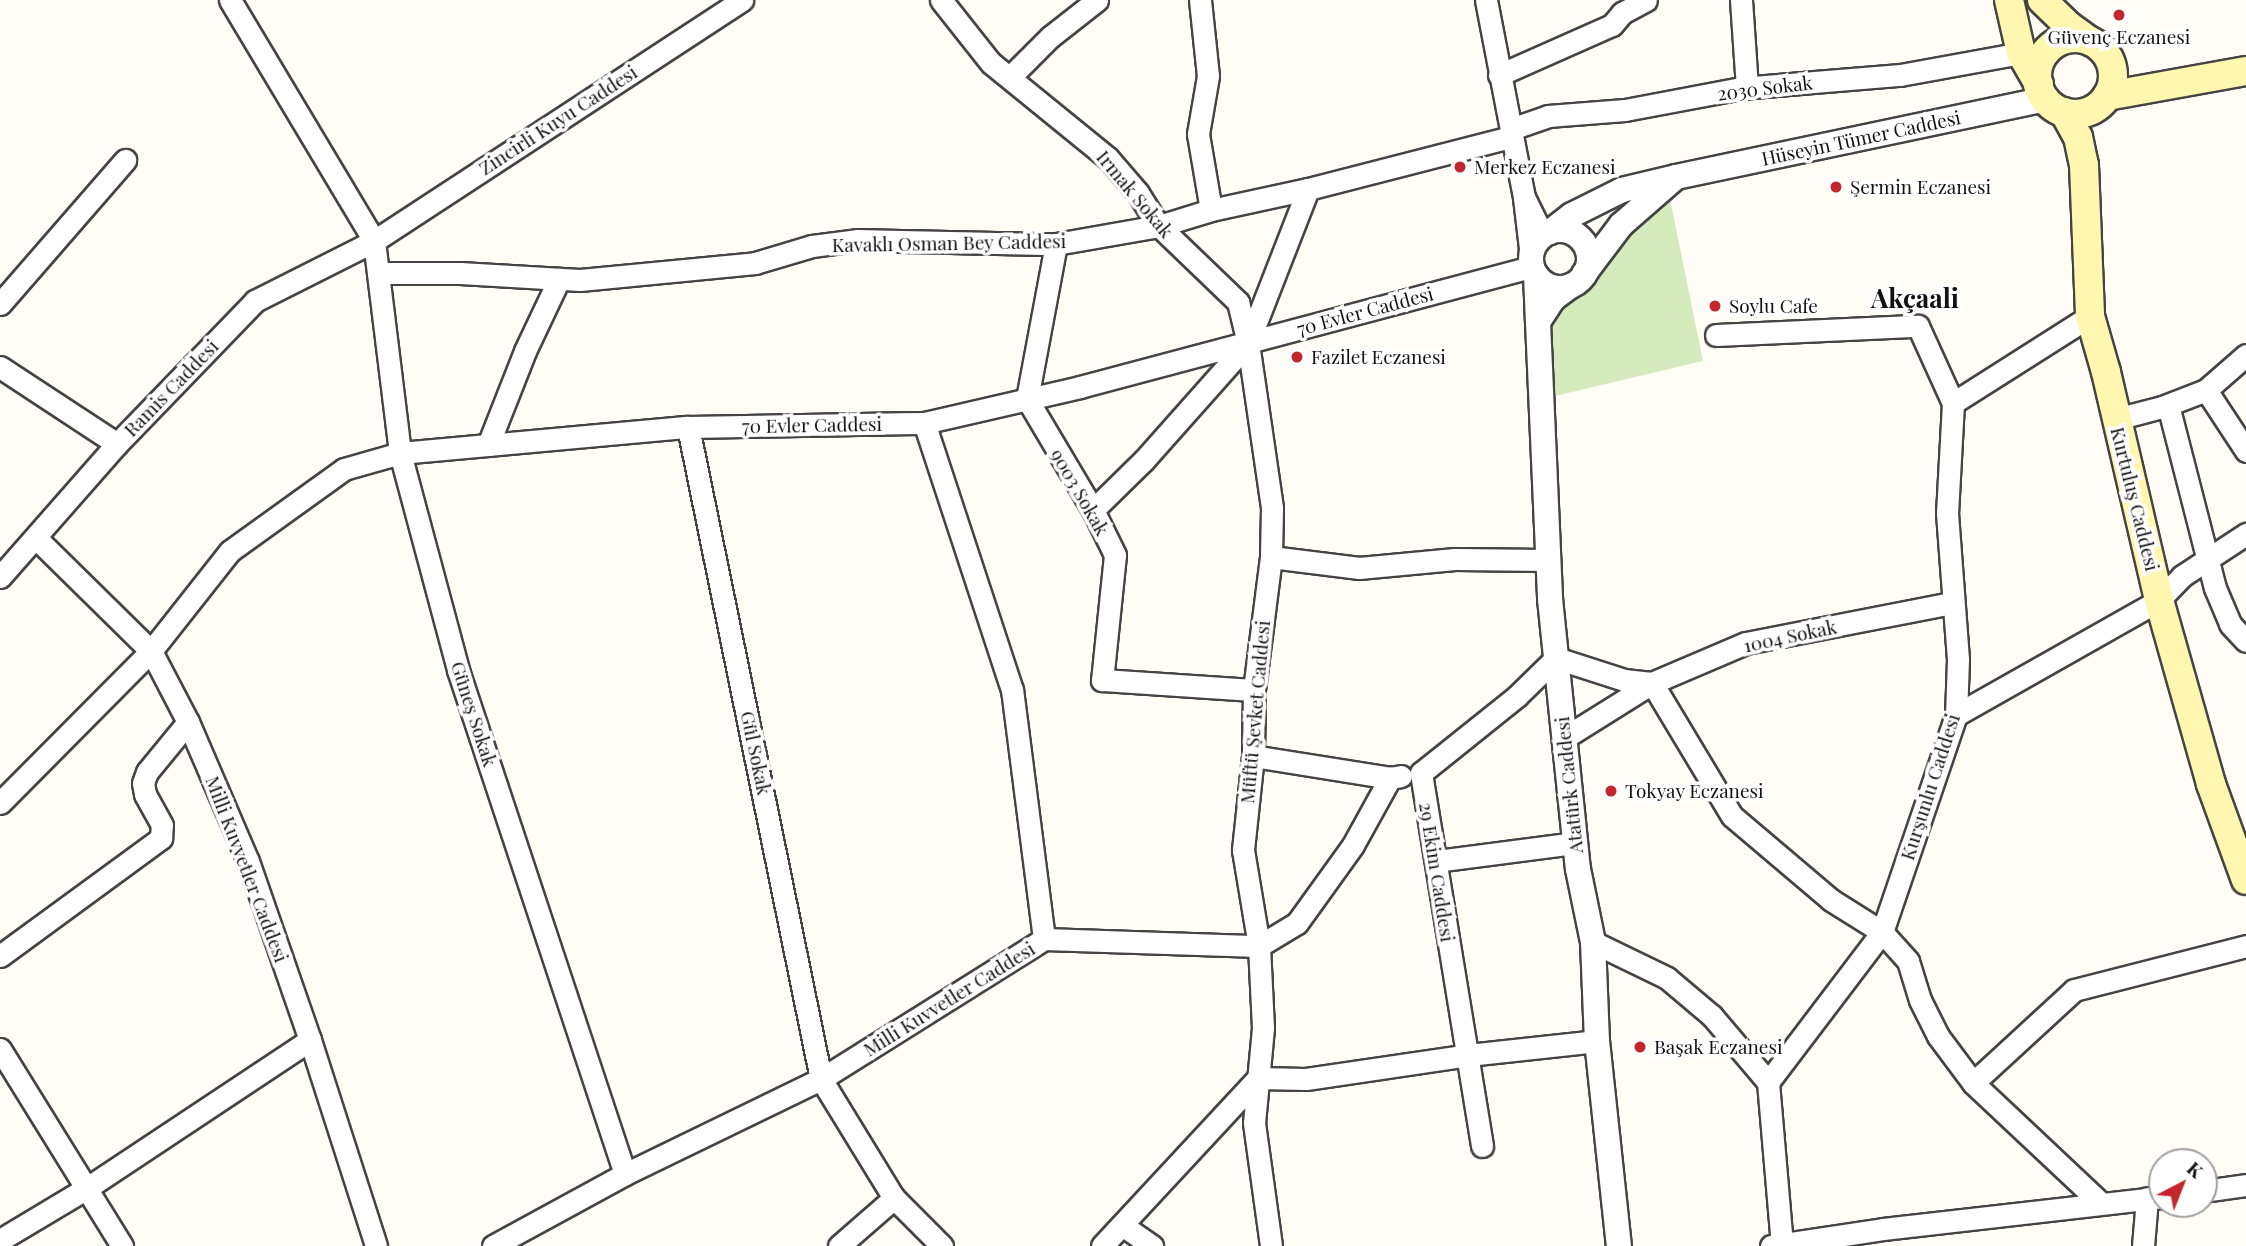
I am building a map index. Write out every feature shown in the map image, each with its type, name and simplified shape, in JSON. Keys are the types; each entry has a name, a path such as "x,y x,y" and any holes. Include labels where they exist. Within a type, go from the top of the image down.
{"main road":[{"name":"Kurtuluş Caddesi","path":"2009,0 2021,52 2049,98 2078,137 2084,164 2090,316 2159,600 2211,784 2246,880"},
{"path":"2042,0 2068,26 2100,50 2112,84 2107,96"},
{"path":"2192,81 2146,72 2078,38 2053,44 2039,64 2049,98 2087,111 2107,96 2192,81 2246,71"}],"street":[{"path":"230,0 374,241"},
{"name":"Zincirli Kuyu Caddesi","path":"374,241 742,0"},
{"name":"Irmak Sokak","path":"941,0 991,63 1108,158 1138,193 1159,226 1238,302 1248,342"},
{"path":"1010,77 1050,37 1097,0"},
{"path":"1200,0 1208,76 1198,134 1211,210"},
{"path":"1490,0 1499,75 1524,197 1533,267 1551,286 1577,280"},
{"path":"1499,75 1612,25 1622,13 1646,0"},
{"path":"1741,0 1747,88"},
{"name":"2030 Sokak","path":"1511,133 1548,116 1625,110 1747,88 1900,75 2021,52"},
{"name":"Hüseyin Tümer Caddesi","path":"1546,234 1572,215 1622,190 2049,98"},
{"name":"Kavaklı Osman Bey Caddesi","path":"378,273 460,273 580,280 755,262 812,246 857,240 1056,244 1159,226 1211,210 1308,190 1511,133"},
{"path":"0,304 125,160"},
{"path":"1538,322 1553,299 1577,280 1621,225 1676,177"},
{"name":"Müftü Şevket Caddesi","path":"1271,1246 1254,1124 1263,1028 1259,946 1243,850 1253,756 1254,690 1271,557 1272,508 1248,342 1308,190"},
{"path":"1524,197 1546,234"},
{"path":"1533,267 1533,248 1546,234 1564,230 1580,239 1589,256 1577,280"},
{"name":"Güneş Sokak","path":"374,241 400,453 458,670 625,1174"},
{"name":"Ramis Caddesi","path":"0,577 37,539 117,444 255,301 374,241"},
{"path":"1027,400 1056,244"},
{"name":"70 Evler Caddesi","path":"0,803 151,651 230,551 344,469 400,453 688,427 924,423 1027,400 1533,267"},
{"name":"Atatürk Caddesi","path":"1533,267 1538,322 1548,560 1556,658 1575,843 1594,942 1597,1041 1619,1246"},
{"path":"488,445 525,351 559,279"},
{"path":"1953,403 2090,316"},
{"name":"Kurşunlu Caddesi","path":"1716,335 1918,326 1953,403 1947,513 1958,659 1956,715 1881,932 1768,1082"},
{"path":"1093,510 1144,460 1248,342"},
{"path":"2116,419 2168,405 2206,390 2246,355"},
{"path":"0,367 117,444"},
{"path":"2206,390 2246,451"},
{"name":"9003 Sokak","path":"1027,400 1093,510 1115,555 1102,680 1254,690"},
{"path":"2168,405 2208,557 2230,624 2246,641"},
{"name":"Milli Kuvvetler Caddesi","path":"493,1246 625,1174 821,1079 1044,939 1012,690 924,423"},
{"name":"Gül Sokak","path":"688,427 821,1079 894,1198 942,1246"},
{"path":"1956,715 2159,600 2182,576 2246,534"},
{"name":"Milli Kuvvetler Caddesi","path":"37,539 151,651 188,722 248,861 310,1040 376,1246"},
{"path":"1271,557 1359,568 1455,559 1548,560"},
{"name":"1004 Sokak","path":"1564,738 1652,683 1746,643 1952,603"},
{"path":"1253,756 1390,778 1421,773 1517,696 1556,658 1624,680 1652,683 1732,816 1831,900 1881,932 1908,961 1920,1000 1938,1035 1973,1083 2101,1203"},
{"path":"0,956 160,838 162,825 145,794 143,783 147,772 188,722"},
{"name":"29 Ekim Caddesi","path":"1421,773 1482,1146"},
{"path":"1044,939 1259,946 1297,923 1353,845 1390,778"},
{"path":"1436,861 1575,843"},
{"path":"1594,942 1667,978 1712,1016 1768,1082 1785,1245 2148,1198"},
{"path":"1973,1083 2074,990 2246,946"},
{"path":"0,1240 87,1188 310,1040"},
{"path":"1102,1246 1258,1078 1306,1079 1468,1055 1597,1041"},
{"path":"0,1049 122,1246"},
{"path":"2218,1189 2246,1185"},
{"path":"839,1246 894,1198"},
{"path":"2143,1246 2150,1218"},
{"path":"1122,1225 1152,1246"}],"green space":[{"path":"1669,194 1703,361 1555,396 1549,324 1606,253"}],"place":[{"name":"Güvenç Eczanesi","path":"2119,15"},
{"name":"Merkez Eczanesi","path":"1460,167"},
{"name":"Şermin Eczanesi","path":"1836,187"},
{"name":"Soylu Cafe","path":"1715,306"},
{"name":"Fazilet Eczanesi","path":"1297,357"},
{"name":"Tokyay Eczanesi","path":"1611,791"},
{"name":"Başak Eczanesi","path":"1640,1047"}],"district":[{"name":"Akçaali","path":"1915,298"}]}
